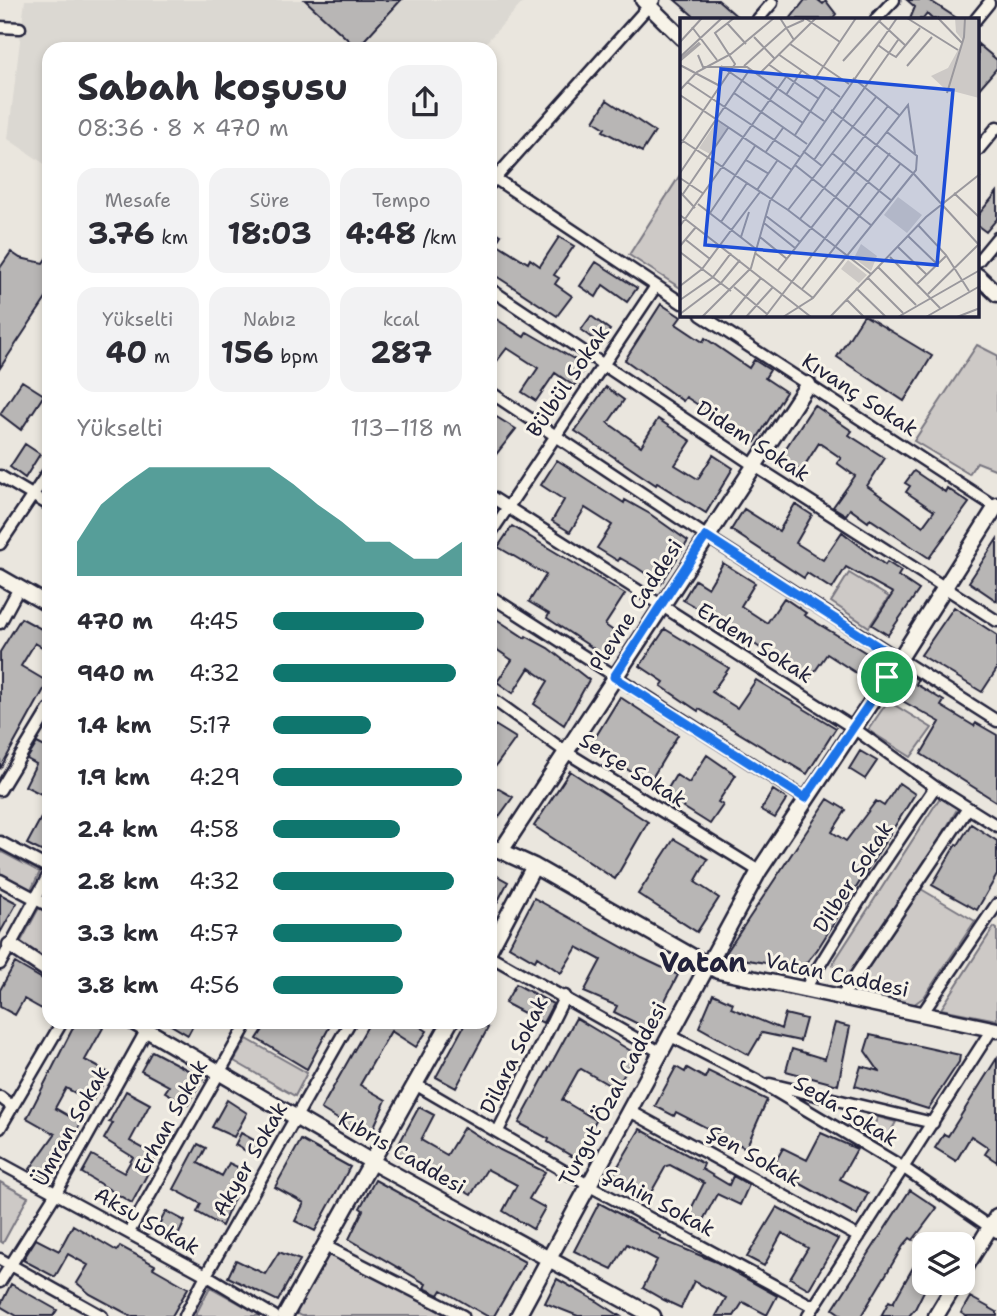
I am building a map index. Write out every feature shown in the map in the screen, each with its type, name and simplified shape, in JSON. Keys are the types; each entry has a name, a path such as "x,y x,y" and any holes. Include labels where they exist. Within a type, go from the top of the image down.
{"street":[{"path":"877,18 894,0"},
{"path":"497,173 649,2 680,36"},
{"path":"759,18 772,3"},
{"path":"977,18 990,5"},
{"path":"0,27 20,28"},
{"path":"979,149 997,127"},
{"path":"497,182 680,302"},
{"path":"979,260 997,238"},
{"path":"979,276 997,294"},
{"name":"Bülbül Sokak","path":"497,523 656,286"},
{"name":"Didem Sokak","path":"497,294 602,366 997,621"},
{"name":"Kıvanç Sokak","path":"704,317 997,507"},
{"name":"Plevne Caddesi","path":"497,847 566,752 808,384"},
{"path":"497,397 706,536 997,721"},
{"path":"0,476 42,501"},
{"path":"0,544 42,482"},
{"name":"Erdem Sokak","path":"497,501 852,727 935,787 997,826"},
{"name":"Turgut Özal Caddesi","path":"518,1316 759,871 997,507"},
{"path":"0,577 42,601"},
{"path":"0,623 19,588"},
{"path":"497,601 805,798"},
{"name":"Serçe Sokak","path":"497,703 566,752 759,871"},
{"path":"0,790 3,778 42,721"},
{"name":"Dilber Sokak","path":"805,989 874,877 935,787"},
{"path":"841,997 968,808"},
{"path":"0,842 42,864"},
{"name":"Vatan Caddesi","path":"497,848 534,866 718,971 995,1029"},
{"path":"497,936 534,866"},
{"path":"0,880 42,902"},
{"path":"0,964 42,887"},
{"path":"922,1014 997,904"},
{"path":"10,945 42,966"},
{"path":"497,960 660,1052"},
{"name":"Dilara Sokak","path":"498,1130 565,996"},
{"path":"0,1128 58,1029"},
{"name":"Ümran Sokak","path":"0,1282 56,1193 140,1029"},
{"name":"Kıbrıs Caddesi","path":"151,1029 372,1162 653,1316"},
{"name":"Erhan Sokak","path":"129,1232 244,1029"},
{"name":"Akyer Sokak","path":"185,1316 346,1029"},
{"path":"285,1316 415,1084 442,1029"},
{"path":"811,1312 995,1029"},
{"name":"Seda Sokak","path":"668,1035 760,1082 995,1225"},
{"path":"760,1082 933,1123"},
{"name":"Şahin Sokak","path":"415,1084 811,1312"},
{"path":"0,1097 13,1107"},
{"name":"Şen Sokak","path":"628,1110 859,1237"},
{"name":"Aksu Sokak","path":"0,1163 129,1232 274,1316"},
{"path":"975,1254 995,1225"},
{"path":"325,1246 463,1316"},
{"path":"0,1259 95,1314"},
{"path":"936,1316 949,1295"}],"shaded area":[{"path":"25,0 525,0 486,42 42,42 42,162 8,139"},
{"path":"680,175 680,288 629,255"},
{"path":"977,345 997,355 997,470 977,462 969,474 914,441"},
{"path":"849,573 889,597 869,627 831,602"},
{"path":"888,701 932,728 911,757 868,730"},
{"path":"939,799 950,799 959,806 907,895 850,976 832,965"},
{"path":"0,851 40,872 30,892 0,876"},
{"path":"921,889 975,921 924,997 913,1005 861,994 857,985"},
{"path":"39,908 42,910 42,958 19,945"},
{"path":"994,927 997,929 997,1020 941,1009"},
{"path":"247,1039 307,1073 295,1096 234,1061"},
{"path":"878,1117 896,1122 885,1142 870,1133"},
{"path":"0,1182 28,1197 3,1243 0,1241"},
{"path":"328,1250 447,1316 301,1316 294,1312"},
{"path":"210,1287 262,1316 195,1316"}],"building":[{"path":"305,0 401,0 362,42 350,42"},
{"path":"675,0 718,0 739,18 696,18"},
{"path":"805,0 818,0 823,4 826,1 836,14 833,18 791,18"},
{"path":"907,0 929,0 956,18 931,18 927,14 924,18 910,18 915,7"},
{"path":"979,45 997,60 997,68 979,89"},
{"path":"607,100 655,132 642,152 603,131 605,128 594,121"},
{"path":"997,192 997,219 986,232 979,227 979,214"},
{"path":"559,237 574,246 554,275 559,278 555,284 572,296 557,316 497,277 497,244 528,263 530,259 540,266"},
{"path":"11,252 20,258 42,263 42,305 0,368 0,268"},
{"path":"596,262 637,288 627,302 603,285 596,297 580,286"},
{"path":"661,304 681,317 676,324 703,342 705,338 749,368 754,360 770,370 765,378 786,392 755,442 686,397 683,401 625,360"},
{"path":"591,316 610,330 600,344 581,330"},
{"path":"863,317 867,317 932,356 904,401 837,357"},
{"path":"497,320 524,337 527,332 586,366 574,386 555,373 536,401 522,392 538,368 507,348 497,361"},
{"path":"22,381 42,394 42,398 21,430 0,414"},
{"path":"606,387 624,400 608,423 641,446 658,419 691,441 675,465 698,479 713,455 733,468 706,513 657,483 656,485 575,431"},
{"path":"814,405 852,431 849,435 885,458 867,486 923,526 934,511 906,492 910,486 905,483 914,471 945,492 947,488 969,503 929,558 870,519 868,522 850,509 846,515 833,507 855,476 837,463 841,458 819,443 801,471 780,457"},
{"path":"497,417 516,429 497,453"},
{"path":"25,444 40,454 25,478 10,467"},
{"path":"557,460 624,503 625,500 650,514 688,541 661,584 620,558 618,561 597,548 612,525 585,508 570,532 552,521 564,500 541,485"},
{"path":"795,504 812,515 796,543 823,560 842,532 885,565 887,562 901,571 898,576 919,590 888,635 872,625 893,593 846,567 832,589 807,573 804,578 731,530 744,509 779,531"},
{"path":"512,526 625,594 605,625 621,636 608,658 547,618 549,614 529,602 546,575 498,547"},
{"path":"997,539 997,601 969,582"},
{"path":"723,563 755,583 741,606 767,623 784,598 806,613 804,615 873,657 861,676 827,654 808,681 727,625 683,600 695,580 708,588"},
{"path":"954,607 997,635 997,669 982,692 921,655"},
{"path":"21,618 42,629 42,647 35,643 21,666 42,678 42,693 0,769 0,652"},
{"path":"497,620 525,638 526,636 548,648 589,680 564,725 534,704 548,681 529,668 513,693 497,682 512,660 497,650"},
{"path":"665,629 729,668 712,692 737,708 756,680 836,728 807,774 699,709 698,711 661,686 664,682 640,666"},
{"path":"905,671 918,680 916,684 944,701 941,706 974,726 976,723 997,735 997,802 921,754 940,722 890,694"},
{"path":"620,697 678,735 649,783 590,746"},
{"path":"497,726 516,738 497,764"},
{"path":"37,743 42,746 42,794 25,786 36,764 27,759"},
{"path":"860,751 877,761 865,779 849,769"},
{"path":"707,755 736,775 718,802 723,805 710,824 664,795 676,775 689,783"},
{"path":"570,771 648,822 615,879 534,826"},
{"path":"899,783 915,794 817,950 801,969 724,956 828,799 846,810 832,832 846,841 876,801 884,806"},
{"path":"497,788 513,797 497,819"},
{"path":"773,790 787,799 775,818 761,810"},
{"path":"42,816 42,852 27,844"},
{"path":"971,824 997,841 997,875 977,910 932,885"},
{"path":"674,839 708,859 695,882 719,898 697,932 638,894"},
{"path":"497,876 508,882 497,903"},
{"path":"0,894 17,903 0,933"},
{"path":"534,898 678,975 650,1030 614,1012 617,1006 584,992 601,960 577,947 561,973 537,957 535,961 509,946"},
{"path":"15,963 42,979 42,1009 24,999 15,1015 0,1007 0,990"},
{"path":"516,984 553,1004 543,1023 505,1003"},
{"path":"713,994 733,1003 731,1008 781,1029 785,1014 806,1019 800,1041 762,1033 749,1055 699,1027"},
{"path":"576,1018 636,1054 616,1089 581,1069 578,1071 562,1100 596,1120 575,1158 548,1142 549,1139 519,1123"},
{"path":"835,1023 850,1027 838,1085 786,1071 792,1049 825,1059"},
{"path":"72,1029 102,1029 85,1060 109,1073 92,1102 66,1088 55,1108 81,1123 50,1181 30,1169 55,1134 27,1118"},
{"path":"178,1029 191,1029 188,1035"},
{"path":"263,1029 328,1029 307,1069 257,1039"},
{"path":"366,1029 427,1031 416,1047 391,1031 360,1085 386,1100 369,1138 321,1109"},
{"path":"462,1029 487,1029 456,1088 436,1077"},
{"path":"870,1035 960,1055 959,1062 928,1109 855,1086 861,1066 879,1071 865,1051"},
{"path":"152,1051 203,1078 188,1105 165,1092 169,1086 141,1071"},
{"path":"997,1058 997,1162 985,1154 989,1148 971,1136 956,1161 935,1148 944,1134 948,1136"},
{"path":"676,1067 685,1072 687,1068 705,1078 708,1071 767,1100 746,1148 676,1112 674,1116 655,1106"},
{"path":"126,1091 150,1104 130,1141 157,1156 132,1203 82,1173 92,1155 124,1173 133,1157 104,1139 113,1123 109,1122"},
{"path":"227,1100 247,1113 234,1137 212,1127"},
{"path":"419,1107 434,1115 421,1140 447,1155 464,1127 500,1150 545,1172 529,1199 545,1208 533,1229 503,1211 517,1185 487,1169 471,1195 395,1151"},
{"path":"640,1129 704,1164 702,1169 729,1185 733,1176 749,1185 740,1205 717,1194 702,1222 688,1215 704,1183 670,1165 666,1166 649,1196 612,1176"},
{"path":"241,1133 263,1145 257,1157 235,1145"},
{"path":"821,1133 857,1149 840,1179 868,1193 857,1215 772,1168 783,1148 807,1160"},
{"path":"301,1140 350,1167 315,1231 295,1221 304,1203 275,1187"},
{"path":"198,1144 206,1148 198,1163 222,1176 229,1163 246,1171 222,1226 197,1212 201,1204 174,1189"},
{"path":"375,1180 525,1262 494,1316 487,1316 442,1290 439,1295 424,1288 426,1284 349,1239 363,1210 360,1208"},
{"path":"910,1190 937,1208 919,1232 912,1232 912,1239 910,1238 903,1246 861,1316 843,1316 833,1309"},
{"path":"599,1203 661,1236 660,1239 716,1262 777,1296 767,1315 743,1302 734,1316 716,1316 726,1298 694,1281 681,1308 664,1300 643,1288 657,1260 627,1244 612,1269 574,1251"},
{"path":"777,1207 838,1239 809,1289 790,1278 808,1248 782,1233 764,1266 747,1257"},
{"path":"166,1211 185,1221 174,1244 154,1234"},
{"path":"73,1225 117,1251 120,1246 155,1265 153,1268 188,1288 172,1316 131,1316 90,1294 77,1283 88,1265 68,1254 55,1277 23,1260 36,1239 59,1251"},
{"path":"279,1252 300,1260 278,1301 228,1277 236,1260 265,1274"},
{"path":"912,1269 912,1295 922,1295 915,1309 909,1316 881,1316 889,1301 893,1303"},
{"path":"557,1279 620,1316 578,1316 545,1303"},
{"path":"11,1284 57,1310 53,1316 17,1316 0,1306"},
{"path":"970,1297 997,1312 997,1316 966,1316 961,1313"}],"district":[{"name":"Vatan","path":"703,962"}],"route":[{"path":"706,536 899,660 887,677 805,798 614,677 706,536"}]}
